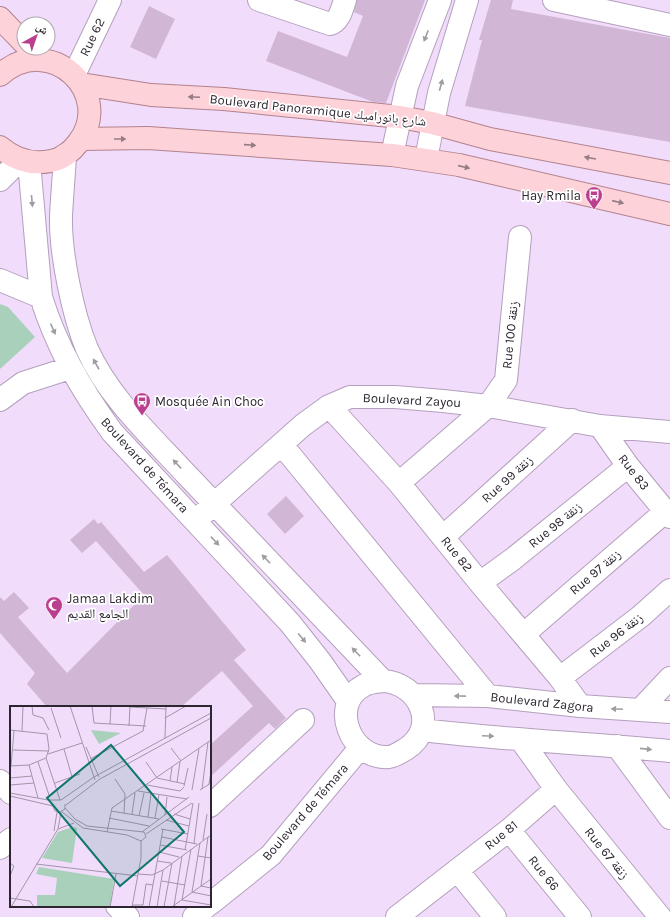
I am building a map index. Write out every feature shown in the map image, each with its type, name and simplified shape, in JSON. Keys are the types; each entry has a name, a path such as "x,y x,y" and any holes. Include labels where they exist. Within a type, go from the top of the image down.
{"main road":[{"path":"0,18 16,34"},
{"path":"0,75 18,63 29,60 33,56"},
{"path":"0,147 9,154 24,161 41,163 54,160 65,155 81,139 87,126 89,112 87,98 78,80 64,67 40,56"},
{"name":"Boulevard Panoramique شارع بانوراميك","path":"78,80 151,95 224,99 400,117 432,123 490,139 670,173"},
{"path":"81,139 148,138 392,155 426,159 670,214"}],"street":[{"name":"Rue 62","path":"78,80 110,0"},
{"path":"263,1 330,24 334,23 338,18 345,0"},
{"path":"392,155 408,86 440,0"},
{"path":"426,159 432,123 450,50 467,0"},
{"path":"554,0 670,25"},
{"name":"Boulevard de Témara","path":"65,155 61,218 66,270 87,348 117,398 214,504 383,680"},
{"path":"0,180 24,161"},
{"name":"Boulevard de Témara","path":"24,161 42,297 48,318 70,368 89,400 112,432 153,477 196,520 306,641 348,700"},
{"name":"Rue 100 زنقة","path":"400,483 488,406 506,380 520,237"},
{"path":"0,280 42,297"},
{"path":"0,400 24,383 70,368"},
{"name":"Boulevard Zayou","path":"196,520 282,445 303,424 329,406 350,397 395,397 488,406 600,426 670,432"},
{"name":"Rue 82","path":"329,406 400,483 480,584 560,678 580,706"},
{"name":"Rue 99 زنقة","path":"442,537 572,420"},
{"name":"Rue 83","path":"600,426 628,466 668,514"},
{"path":"282,445 488,696"},
{"name":"Rue 98 زنقة","path":"480,584 628,466"},
{"name":"Rue 97 زنقة","path":"524,634 668,514"},
{"name":"Rue 96 زنقة","path":"560,678 641,616 670,590"},
{"path":"640,710 670,678"},
{"path":"383,680 393,681 402,685 414,695 422,707 424,720 422,730 417,739 408,747 390,757 375,755 360,748 350,735 347,725 348,700 356,690 364,685 383,680"},
{"name":"Boulevard Zagora","path":"414,695 488,696 580,706 670,712"},
{"path":"211,805 303,720"},
{"path":"422,730 521,740 617,746 670,752"},
{"path":"521,740 556,789"},
{"path":"617,746 670,818"},
{"name":"Boulevard de Témara","path":"211,903 271,855 360,748"},
{"path":"0,781 10,792"},
{"name":"Rue 81","path":"407,914 457,870 509,830 556,789"},
{"name":"Rue 67 زنقة","path":"556,789 660,917"},
{"name":"Rue 66","path":"509,830 580,917"},
{"path":"0,848 10,840"},
{"path":"457,870 495,917"},
{"path":"118,907 128,917"},
{"path":"194,917 206,907"}],"green space":[{"path":"0,304 8,307 35,337 0,369"}],"building":[{"path":"357,0 425,0 386,103 373,102 266,61 278,31 347,57 363,16 354,12"},
{"path":"491,0 513,0 511,9 670,38 670,142 465,106 482,40 479,40"},
{"path":"149,6 175,19 156,59 130,47"},
{"path":"286,496 304,516 285,534 267,514"},
{"path":"94,519 98,524 101,522 144,572 167,555 246,650 234,660 286,718 275,729 269,723 211,776 211,744 253,706 222,671 182,706 46,706 27,684 35,673 0,633 0,597 4,601 14,592 29,608 18,617 67,673 144,595 96,541 82,553 70,540"}],"place":[{"name":"Hay Rmila","path":"594,210"},
{"name":"Mosquée Ain Choc","path":"142,416"},
{"name":"Jamaa Lakdim الجامع القديم","path":"54,620"}]}
